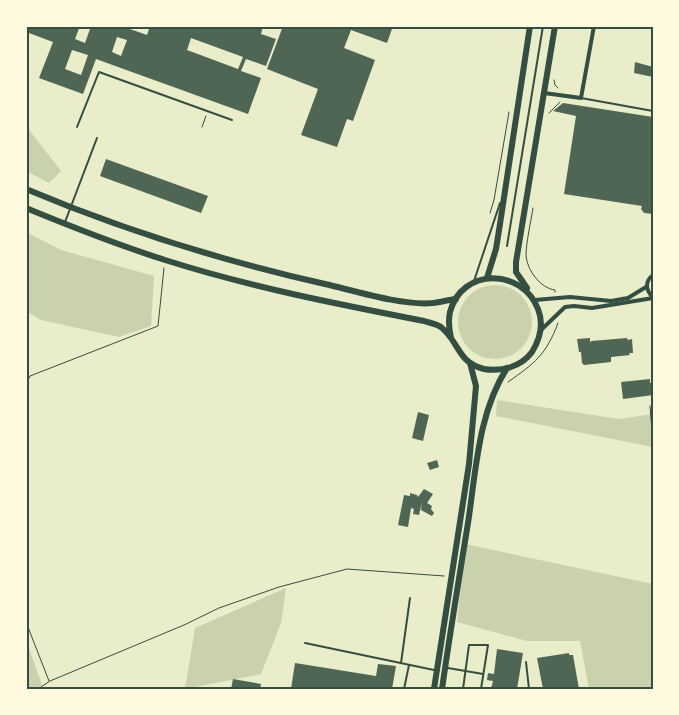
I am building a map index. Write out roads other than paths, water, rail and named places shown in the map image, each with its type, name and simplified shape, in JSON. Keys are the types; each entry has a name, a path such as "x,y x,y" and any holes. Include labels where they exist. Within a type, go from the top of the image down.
{"main road":[{"path":"487,278 496,249 530,26"},
{"path":"530,293 518,283 503,278 487,278 473,283 463,290 450,311 448,325 451,338 458,352 470,363 482,368 495,370 507,368 520,363 530,354 537,343 541,330 540,315 535,300 516,272 516,262 555,26"},
{"path":"26,189 169,243 283,275 386,298 433,303 456,299"},
{"path":"26,208 64,224 166,260 320,301 424,321 441,327 451,338"},
{"path":"434,689 472,433 476,386 470,363"},
{"path":"442,689 482,435 490,400 507,368"}],"street":[{"path":"544,93 581,98 594,26"},
{"path":"535,300 583,297 611,301 628,298 646,286 649,278 653,275"},
{"path":"646,286 649,294 653,297"},
{"path":"541,330 565,307 592,308 653,297"}],"lane":[{"path":"507,246 543,26"},
{"path":"77,127 99,72 232,120"},
{"path":"581,98 653,110"},
{"path":"64,224 97,138"},
{"path":"473,283 504,192"},
{"path":"401,663 410,598"},
{"path":"305,643 437,671"},
{"path":"462,689 469,645 488,645 481,689"},
{"path":"526,662 530,689"},
{"path":"404,689 408,664"},
{"path":"445,668 483,674"}]}
